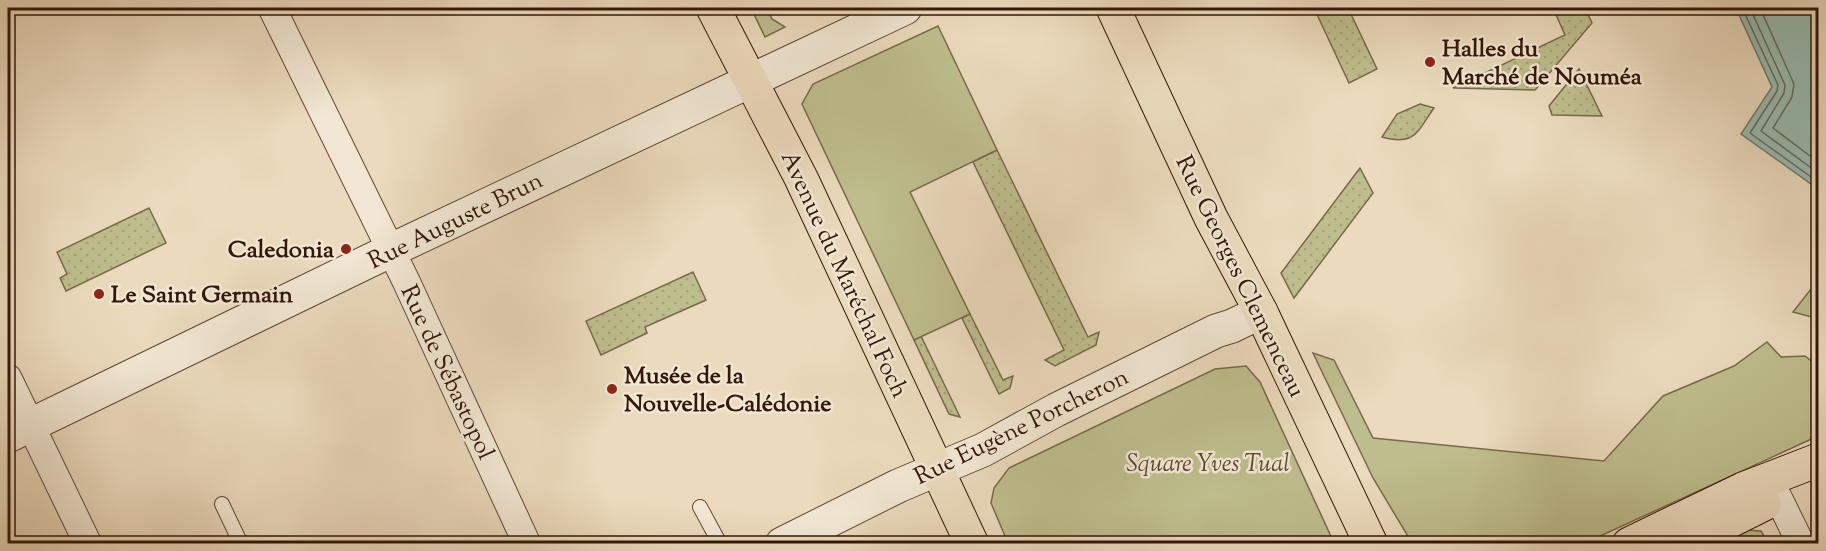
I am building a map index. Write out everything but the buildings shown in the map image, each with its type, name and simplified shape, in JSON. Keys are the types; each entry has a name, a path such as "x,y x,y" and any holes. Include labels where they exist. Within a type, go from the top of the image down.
{"main road":[{"name":"Avenue du Maréchal Foch","path":"713,8 801,178 972,543"},
{"name":"Rue Georges Clemenceau","path":"1113,8 1211,218 1261,312 1366,534"},
{"path":"1629,543 1743,489 1818,460"},
{"path":"1684,543 1778,497 1818,474"},
{"path":"1366,534 1388,543"}],"street":[{"name":"Rue de Sébastopol","path":"272,8 391,251 527,543"},
{"name":"Rue Auguste Brun","path":"18,431 751,79 905,8"},
{"name":"Rue Eugène Porcheron","path":"782,543 898,486 984,450 1056,410 1216,331 1261,312"},
{"path":"8,378 18,431 88,543"},
{"path":"1778,497 1802,543"}],"lane":[{"path":"222,504 241,543"},
{"path":"700,507 720,543"}],"green space":[{"path":"751,8 767,8 772,19 785,27 765,37"},
{"path":"1314,8 1348,8 1377,69 1349,83"},
{"path":"1553,8 1585,8 1592,23 1535,90 1453,88 1565,35"},
{"path":"938,26 997,150 910,192 970,314 914,340 802,104 813,84"},
{"path":"1579,69 1602,116 1552,115 1549,106"},
{"path":"1420,104 1434,108 1414,135 1402,140 1382,137 1397,114"},
{"path":"997,150 1088,337 1099,332 1096,345 1055,366 1045,360 1064,350 973,162"},
{"path":"1360,168 1373,193 1294,298 1281,273"},
{"path":"149,208 166,243 66,291 60,278 67,274 57,252"},
{"path":"693,272 706,300 645,327 647,333 601,355 586,321"},
{"path":"1818,280 1818,336 1812,317 1793,312"},
{"path":"970,314 1003,380 1013,376 1010,388 999,394 962,318"},
{"path":"921,336 960,417 949,414 914,340"},
{"path":"1767,342 1781,357 1805,356 1814,363 1818,355 1818,436 1585,543 1418,543 1409,538 1373,478 1313,353 1334,360 1373,438 1604,461 1663,396 1734,366"},
{"name":"Square Yves Tual","path":"1246,366 1260,382 1334,543 1008,543 991,503 994,488 1009,468 1215,369"},
{"path":"1745,530 1761,531 1768,543 1716,544"}],"water":[{"path":"1679,8 1818,8 1818,189 1741,134 1772,87 1739,15"}],"place":[{"name":"Halles du Marché de Nouméa","path":"1430,62"},
{"name":"Caledonia","path":"346,249"},
{"name":"Le Saint Germain","path":"99,294"},
{"name":"Musée de la Nouvelle-Calédonie","path":"612,389"}]}
